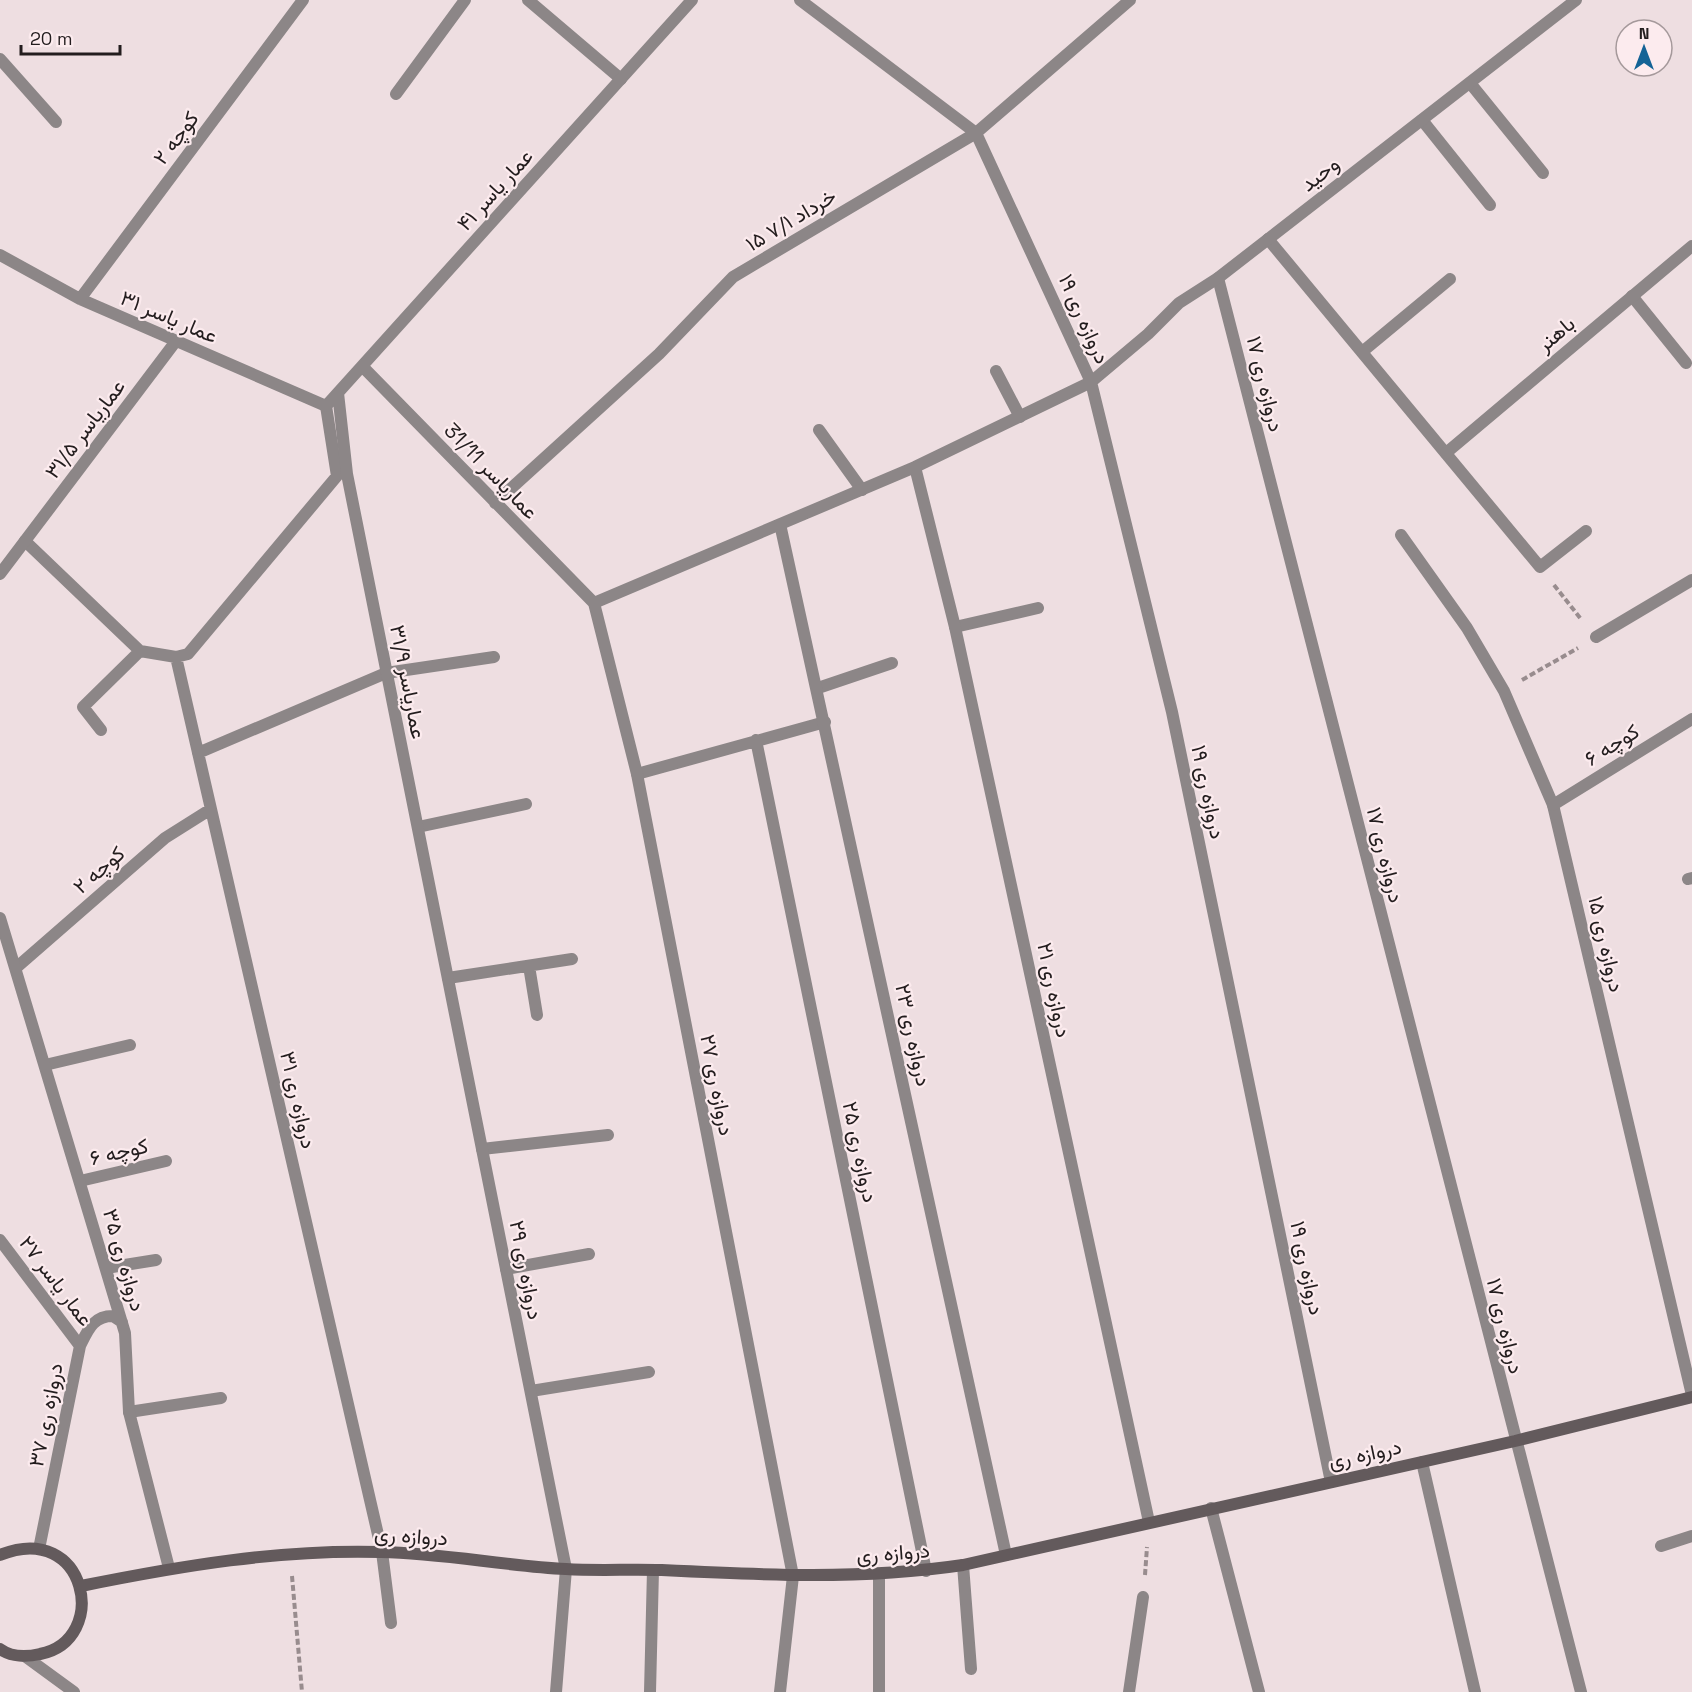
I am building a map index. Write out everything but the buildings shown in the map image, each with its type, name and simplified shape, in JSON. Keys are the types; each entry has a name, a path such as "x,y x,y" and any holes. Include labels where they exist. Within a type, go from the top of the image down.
{"main road":[{"name":"دروازه ری","path":"81,1586 169,1568 290,1553 382,1551 566,1569 793,1576 879,1575 926,1571 963,1565 1515,1441 1692,1396"},
{"path":"0,1556 18,1548 39,1549 58,1556 72,1569 81,1586 82,1612 72,1636 51,1652 26,1657 0,1649"}],"street":[{"name":"کوچه ۲","path":"80,299 303,0"},
{"path":"396,94 465,0"},
{"path":"528,0 621,80"},
{"name":"عمار یاسر ۴۱","path":"326,406 692,0"},
{"path":"800,0 976,133"},
{"name":"۱۵ خرداد ۷/۱","path":"495,503 659,354 734,277 976,133 1130,0"},
{"name":"وحید","path":"594,603 915,467 1091,382 1148,334 1179,303 1218,278 1576,0"},
{"path":"0,59 56,122"},
{"path":"1470,83 1544,173"},
{"path":"1422,120 1490,205"},
{"name":"دروازه ری ۱۹","path":"976,133 1091,382 1172,712 1331,1482"},
{"path":"1268,239 1540,567 1586,531"},
{"name":"باهنر","path":"1446,453 1692,246"},
{"name":"عمار یاسر ۳۱","path":"0,255 80,299 326,406"},
{"name":"دروازه ری ۱۷","path":"1218,278 1581,1692"},
{"path":"1362,352 1450,279"},
{"path":"1632,296 1686,363"},
{"name":"عماریاسر ۳۱/۵","path":"0,574 176,341"},
{"name":"عماریاسر 31/11","path":"362,366 594,603"},
{"path":"996,371 1020,417"},
{"name":"عماریاسر ۳۱/۹","path":"338,393 347,474 448,978"},
{"path":"25,541 140,651 176,657 188,654 337,476 326,406"},
{"path":"819,430 862,490"},
{"name":"دروازه ری ۲۱","path":"915,467 955,627 1149,1522"},
{"name":"دروازه ری ۲۳","path":"780,524 818,688 1006,1555"},
{"name":"دروازه ری ۱۵","path":"1401,535 1467,628 1504,691 1554,805 1692,1396"},
{"path":"1596,637 1692,580"},
{"name":"دروازه ری ۲۷","path":"594,603 637,774 793,1576 780,1692"},
{"path":"955,627 1038,608"},
{"path":"101,730 83,707 140,651"},
{"name":"دروازه ری ۳۱","path":"176,657 382,1551 391,1623"},
{"path":"198,753 386,673 494,657"},
{"path":"818,688 892,663"},
{"name":"کوچه ۶","path":"1554,805 1692,719"},
{"path":"637,774 825,722"},
{"name":"دروازه ری ۲۵","path":"756,740 926,1571"},
{"path":"418,827 526,804"},
{"name":"کوچه ۲","path":"17,967 165,838 211,809"},
{"name":"دروازه ری ۳۵","path":"0,918 17,967 125,1333 129,1412 169,1568"},
{"path":"448,978 572,959"},
{"path":"529,966 537,1015"},
{"name":"دروازه ری ۲۹","path":"448,978 566,1569 556,1692"},
{"path":"45,1065 130,1045"},
{"path":"482,1149 608,1135"},
{"name":"کوچه ۶","path":"80,1181 166,1161"},
{"name":"عمار یاسر ۲۷","path":"0,1240 80,1346"},
{"path":"506,1269 589,1254"},
{"path":"106,1269 156,1260"},
{"name":"دروازه ری ۳۷","path":"39,1549 80,1346 89,1328 98,1319 113,1316 122,1322"},
{"path":"531,1391 649,1372"},
{"path":"129,1412 221,1398"},
{"path":"1422,1462 1475,1692"},
{"path":"1211,1508 1259,1692"},
{"path":"1661,1546 1692,1536"},
{"path":"963,1565 970,1669"},
{"path":"650,1688 653,1570"},
{"path":"879,1575 879,1692"},
{"path":"1129,1692 1143,1597"},
{"path":"26,1657 74,1692"}],"path":[{"path":"1504,691 1596,637 1540,567"},
{"path":"1143,1597 1149,1522"},
{"path":"290,1553 302,1692"}]}
